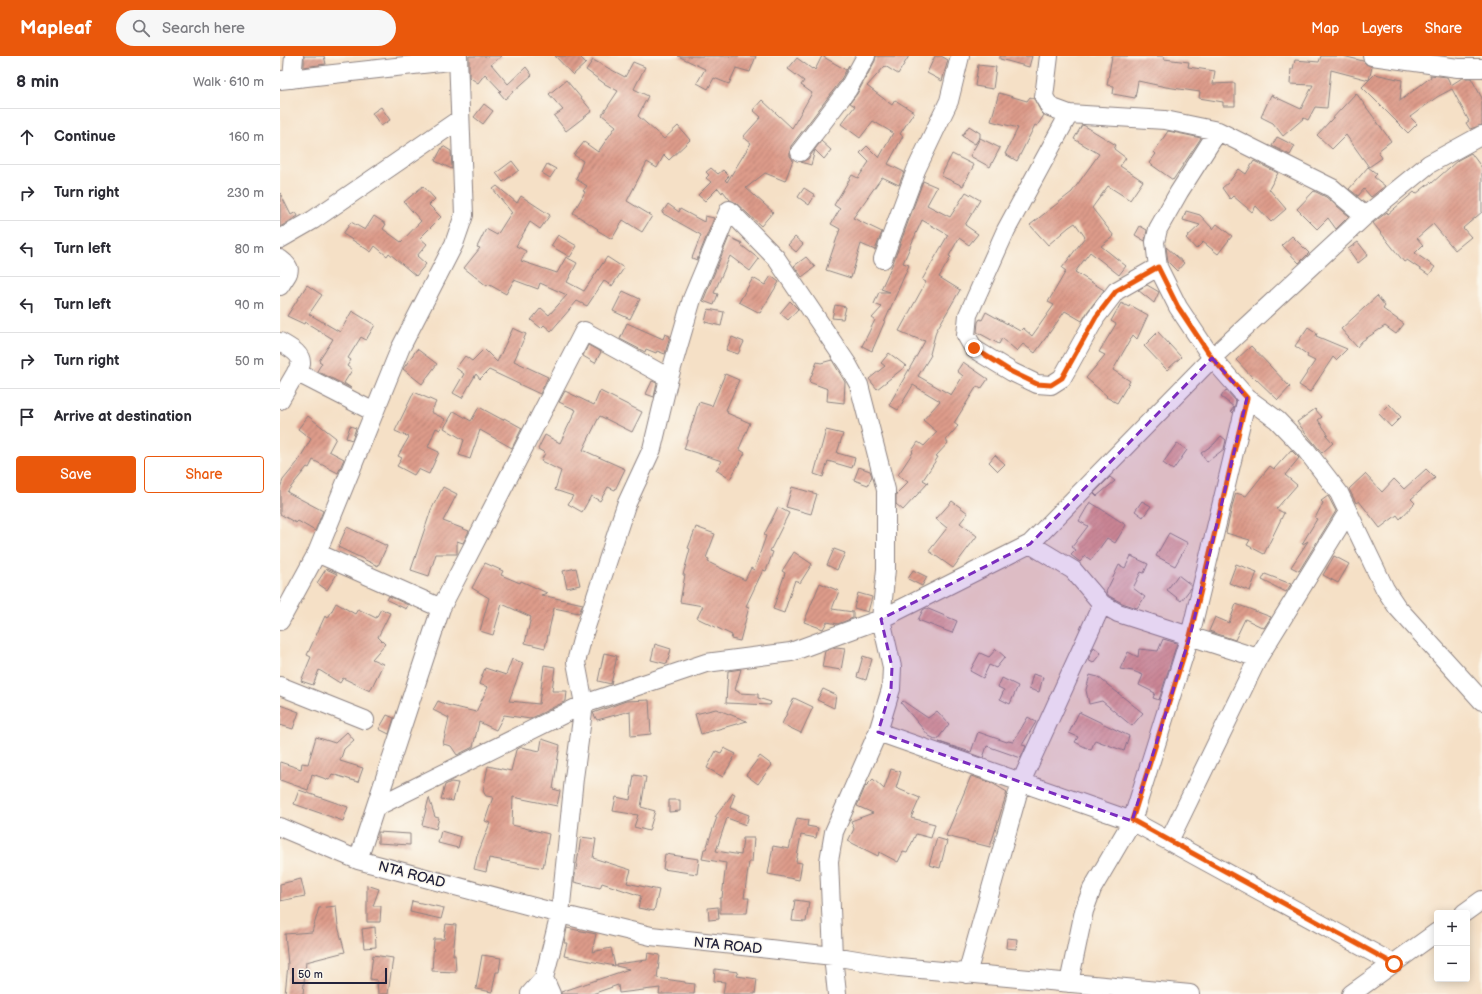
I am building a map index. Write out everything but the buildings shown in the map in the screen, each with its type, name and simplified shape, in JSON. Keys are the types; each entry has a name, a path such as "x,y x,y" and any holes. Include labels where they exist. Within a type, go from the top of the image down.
{"street":[{"path":"280,621 318,553 400,349 454,244 464,215 458,58 286,79 294,56"},
{"path":"800,152 848,90 866,56"},
{"path":"883,259 916,170 949,101 960,56"},
{"path":"1049,56 1044,97 1050,107 1069,114 1165,120 1218,131 1332,188 1365,216"},
{"path":"1372,56 1458,68 1482,68"},
{"path":"1069,114 1006,230 968,315 966,335 974,348 1012,372 1037,384 1051,385 1062,378 1096,317 1116,291 1158,267"},
{"path":"280,239 313,220 460,119"},
{"path":"1218,131 1179,192 1158,230 1155,242 1158,267 1178,307 1212,358 1247,398 1277,420 1306,450 1339,493 1385,589 1397,607 1482,701"},
{"path":"376,807 584,704 706,664 791,652 881,619 1030,544 1212,358 1365,216 1429,164 1482,135"},
{"path":"530,994 547,986 560,914 574,778 584,704 576,662 583,636 626,505 652,449 669,378 692,299 729,210 776,258 848,365 859,385 886,490 886,569 881,619 892,667 891,689 878,732 834,832 829,861 833,956 837,994"},
{"path":"280,259 288,265 289,268 280,286"},
{"path":"358,860 441,608 584,331 669,378"},
{"path":"280,342 299,355 301,360 301,364 280,400"},
{"path":"296,372 374,412"},
{"path":"1058,986 1092,889 1132,820 1190,636 1247,398"},
{"path":"1169,841 1258,658 1348,512"},
{"path":"1030,544 1073,570 1102,604 1118,613 1258,658"},
{"path":"318,553 441,608"},
{"path":"967,974 1022,782 1102,604"},
{"path":"280,686 366,720"},
{"path":"878,732 1132,820 1394,964"},
{"name":"NTA ROAD","path":"280,827 358,860 560,914 651,936 833,956 899,967 1058,986 1190,994"},
{"path":"1468,910 1482,900"},
{"path":"1351,994 1434,934"}],"highlighted area":[{"path":"1212,358 1247,398 1190,636 1132,821 878,732 891,689 892,667 881,619 1030,544"}],"route":[{"path":"974,348 1012,372 1037,384 1051,385 1062,378 1096,317 1116,291 1158,267 1178,307 1212,358 1247,398 1190,636 1132,820 1394,964"}]}
